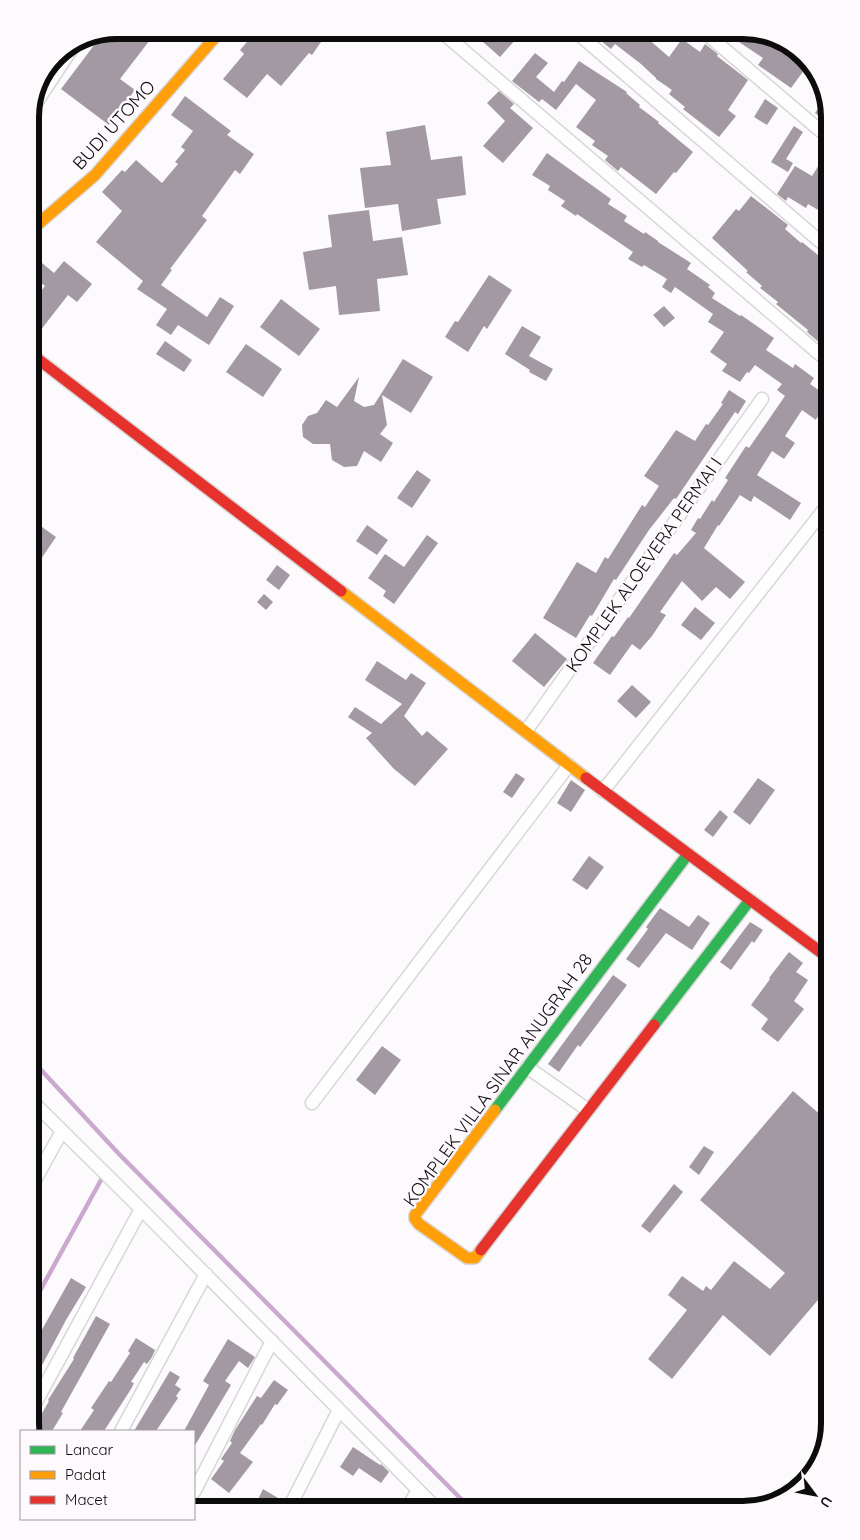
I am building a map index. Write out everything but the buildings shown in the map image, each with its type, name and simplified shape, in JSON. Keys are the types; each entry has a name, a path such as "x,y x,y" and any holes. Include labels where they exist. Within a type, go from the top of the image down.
{"street":[{"name":"BUDI UTOMO","path":"39,223 95,175 214,39"},
{"path":"450,39 821,355"},
{"path":"584,39 821,242"},
{"path":"712,39 821,131"},
{"path":"43,93 66,57"},
{"path":"39,360 603,791 821,952"},
{"name":"KOMPLEK ALOEVERA PERMAI I","path":"526,731 762,399"},
{"path":"603,791 821,513"},
{"path":"312,1103 569,765"},
{"name":"KOMPLEK VILLA SINAR ANUGRAH 28","path":"688,854 415,1215 415,1219 419,1224 467,1258 475,1258 750,900"},
{"path":"527,1067 588,1110"},
{"path":"39,1108 206,1274 429,1501"},
{"path":"39,1173 62,1131"},
{"path":"39,1396 141,1209"},
{"path":"122,1430 206,1274"},
{"path":"195,1490 272,1342"},
{"path":"293,1501 339,1410"},
{"path":"411,1501 418,1490"}],"waterway":[{"path":"39,1068 119,1154 463,1501"},
{"path":"39,1293 101,1180"}],"traffic: fast":[{"path":"495,1110 688,854"},
{"path":"654,1025 750,900"}],"traffic: slow":[{"path":"39,223 95,175 214,39"},
{"path":"341,591 586,778"},
{"path":"481,1250 475,1258 467,1258 419,1224 415,1219 415,1215 495,1110"}],"traffic: jam":[{"path":"39,360 341,591"},
{"path":"586,778 821,952"},
{"path":"481,1250 654,1025"}]}
